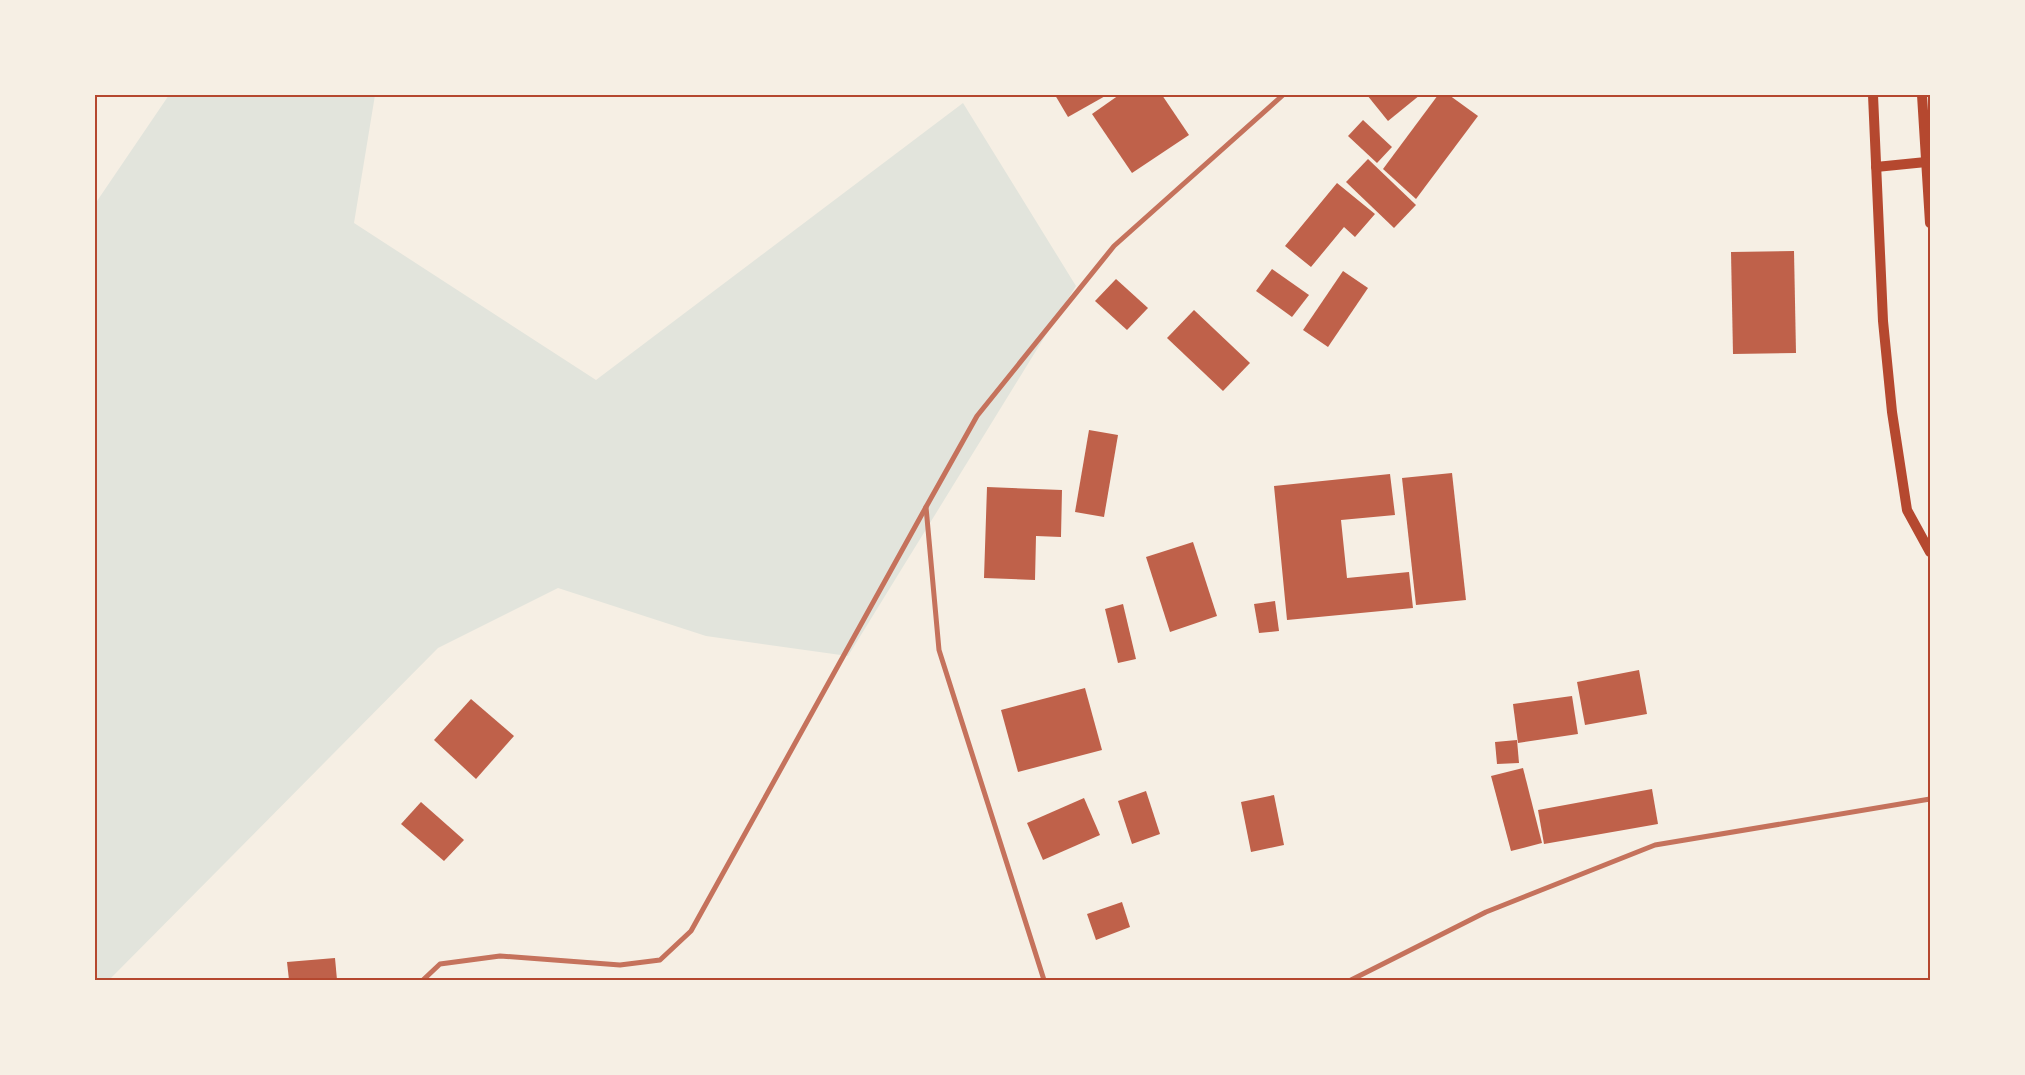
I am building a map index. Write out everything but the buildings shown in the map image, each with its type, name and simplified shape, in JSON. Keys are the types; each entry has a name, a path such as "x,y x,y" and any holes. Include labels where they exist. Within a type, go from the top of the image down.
{"main road":[{"path":"1873,95 1883,321 1892,412 1907,510 1930,550"},
{"path":"1922,95 1930,223"},
{"path":"1876,167 1926,162"}],"street":[{"path":"423,980 440,964 500,956 620,965 660,960 691,931 978,416 1114,246 1282,95"},
{"path":"926,507 939,650 1044,980"},
{"path":"1351,980 1486,912 1655,845 1930,799"}],"shaded area":[{"path":"169,95 375,95 354,223 596,380 963,103 1076,286 848,656 706,636 558,588 438,648 109,980 95,980 95,204"}]}
